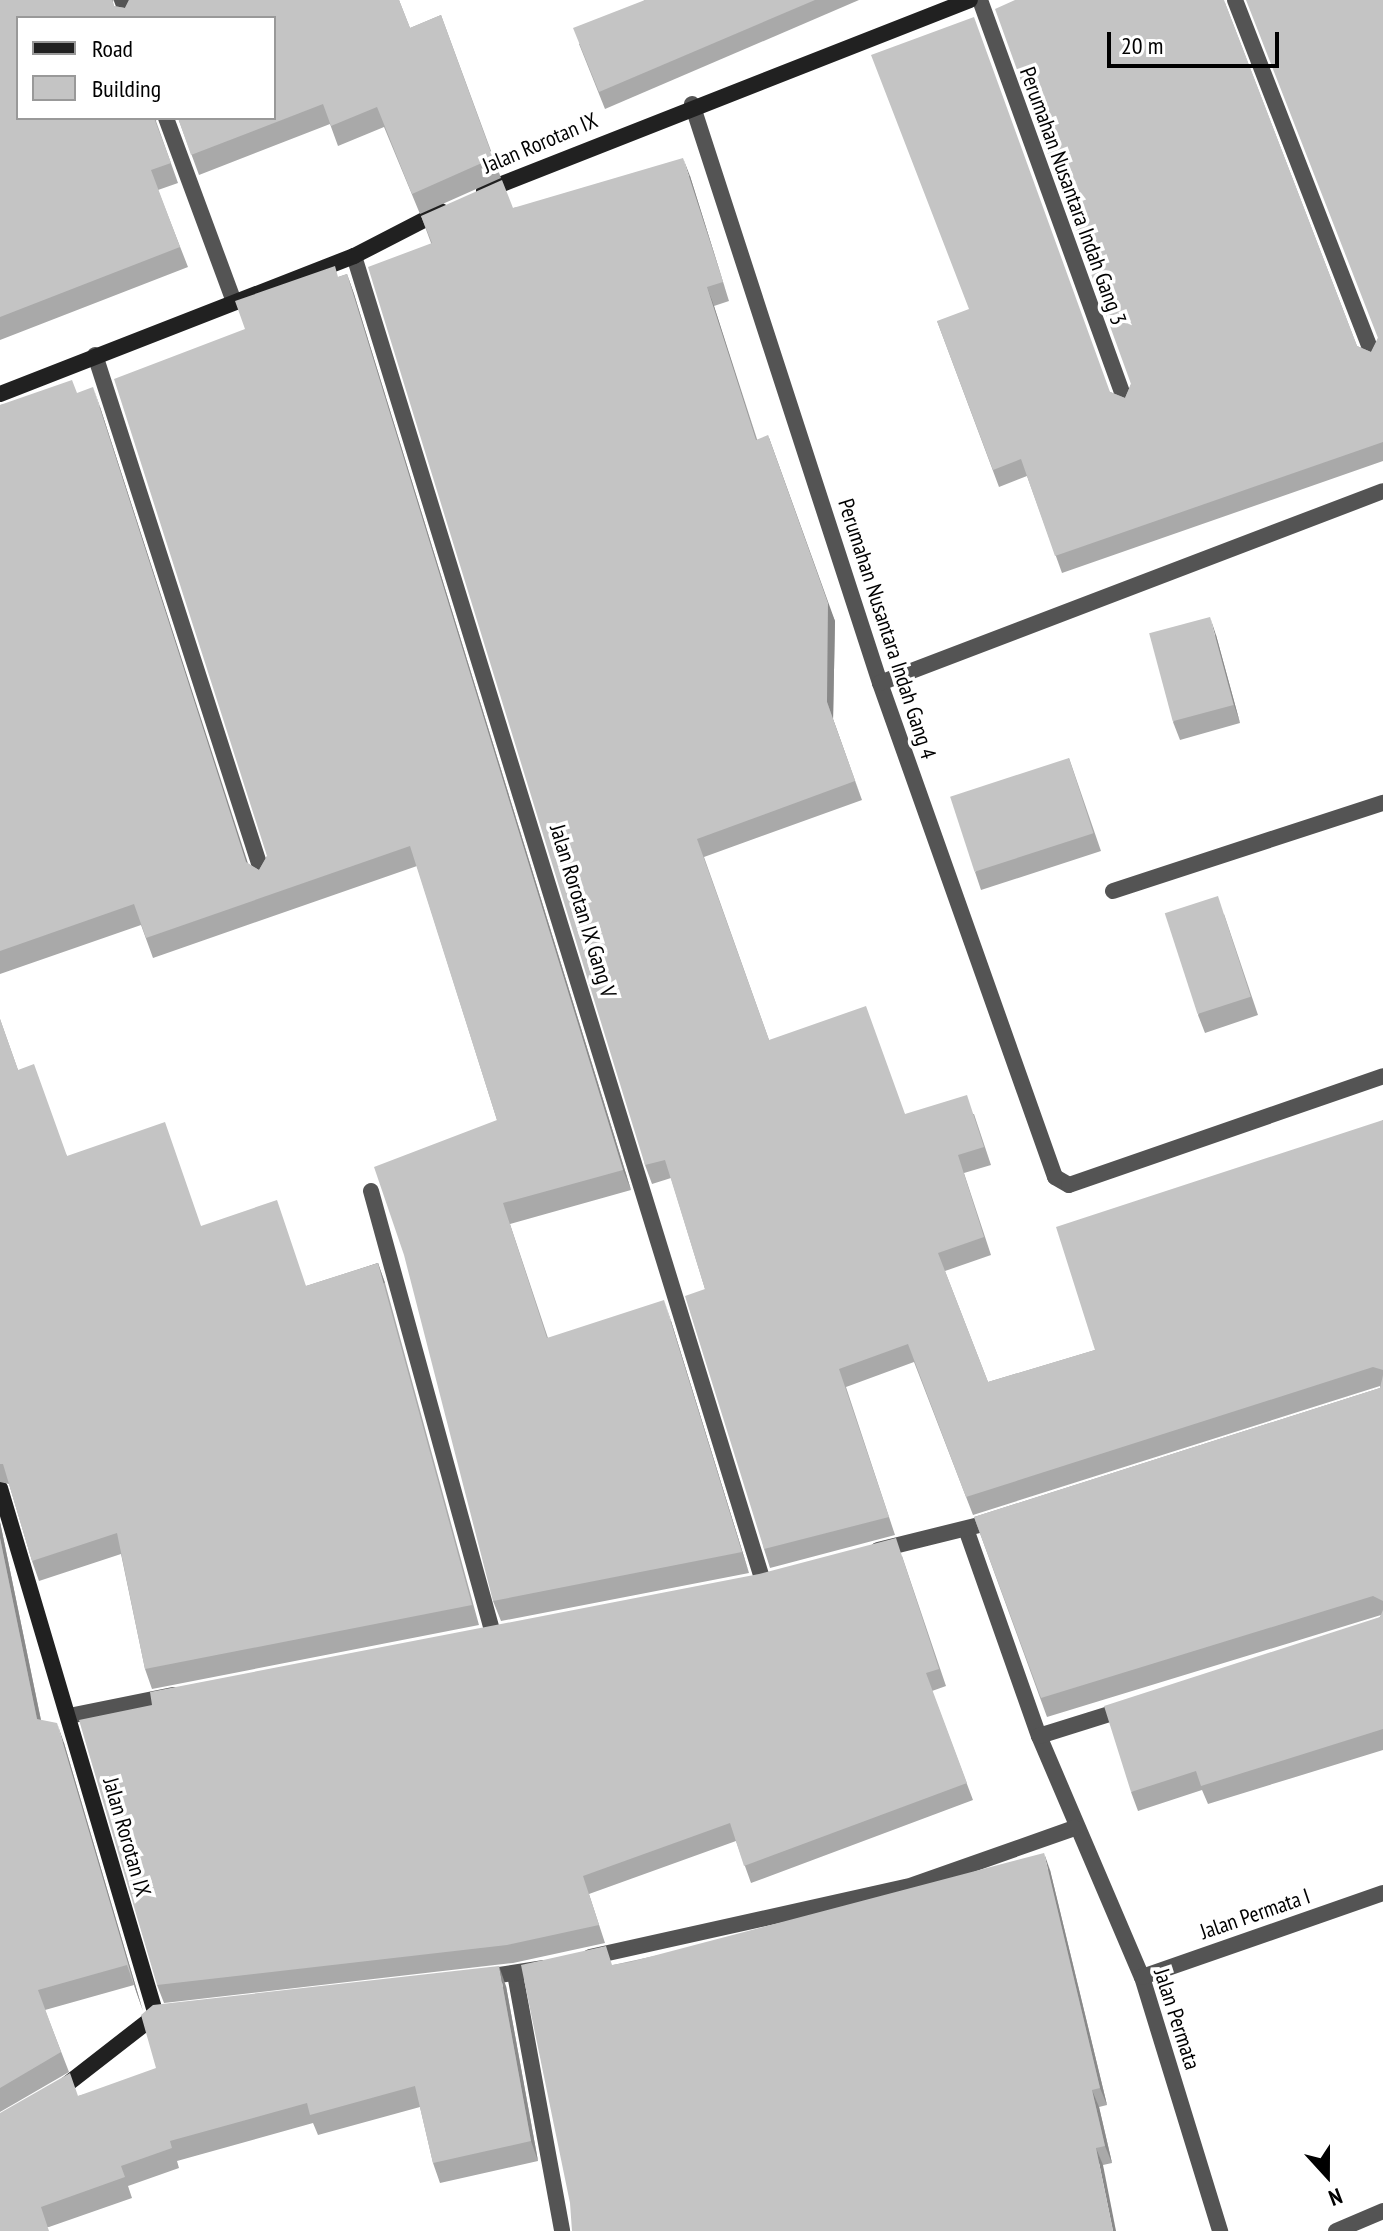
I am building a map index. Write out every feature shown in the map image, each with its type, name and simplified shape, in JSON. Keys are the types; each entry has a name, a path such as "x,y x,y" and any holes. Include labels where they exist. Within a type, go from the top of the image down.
{"street":[{"name":"Jalan Rorotan IX","path":"0,394 233,299 354,256 451,206 692,104 970,0"},
{"name":"Perumahan Nusantara Indah Gang 3","path":"980,0 1127,405"},
{"path":"1235,0 1374,359"},
{"name":"Perumahan Nusantara Indah Gang 4","path":"692,104 880,683 1049,1164 1069,1185 1383,1076"},
{"path":"167,120 233,299"},
{"name":"Jalan Rorotan IX Gang V","path":"354,256 763,1581"},
{"path":"95,355 264,879"},
{"path":"880,683 1382,495"},
{"path":"1113,891 1383,803"},
{"path":"371,1191 493,1635"},
{"name":"Jalan Rorotan IX","path":"0,1488 164,2014 124,2047 35,2105"},
{"path":"863,1554 1025,1513"},
{"name":"Jalan Permata","path":"958,1530 1075,1828 1142,1977 1220,2231"},
{"path":"69,1716 187,1693"},
{"path":"1039,1736 1142,1703"},
{"path":"453,1981 515,1974 907,1887 1075,1828"},
{"name":"Jalan Permata I","path":"1142,1977 1383,1893"},
{"path":"515,1974 562,2231"},
{"path":"1336,2231 1383,2211"}],"building":[{"path":"0,0 112,0 114,6 125,8 129,0 399,0 410,28 441,15 493,158 412,194 377,107 331,126 323,104 191,155 179,120 276,120 276,16 16,16 16,120 155,120 171,163 151,170 180,247 0,317"},
{"path":"645,0 815,0 599,92 573,28"},
{"path":"1015,0 1224,0 1357,346 1371,352 1378,338 1246,0 1383,0 1383,442 1055,556 1021,459 993,470 937,321 969,309 871,55 974,17 1110,392 1125,398 1131,384 995,9"},
{"path":"683,158 723,282 707,287 756,440 768,435 828,603 827,702 855,781 697,839 769,1040 866,1006 905,1114 967,1095 984,1147 958,1155 984,1237 938,1253 988,1382 1095,1350 1056,1227 1383,1120 1383,1370 1373,1367 966,1497 908,1344 839,1369 889,1517 764,1549 685,1296 705,1289 665,1160 645,1165 368,267 432,243 421,216 502,180 513,208"},
{"path":"335,266 338,277 347,274 623,1170 503,1203 547,1338 664,1300 742,1552 493,1601 404,1255 374,1167 497,1120 410,846 146,938 134,904 0,951 0,405 72,380 77,393 93,387 246,862 259,870 267,856 114,379 245,329 235,301"},
{"path":"1210,617 1234,705 1173,721 1149,633"},
{"path":"1069,758 1093,833 975,872 950,797"},
{"path":"1218,896 1251,997 1197,1014 1165,913"},
{"path":"0,1019 18,1070 34,1064 67,1156 165,1122 201,1226 277,1200 306,1286 378,1263 472,1605 145,1669 117,1533 32,1561 3,1464 0,1464"},
{"path":"1383,1375 1383,1601 1373,1596 1041,1698 974,1517 1380,1388"},
{"path":"0,1538 37,1719 57,1723 136,1991 127,1965 38,1990 61,2052 0,2088"},
{"path":"896,1538 939,1669 926,1673 967,1783 744,1866 730,1823 583,1876 599,1925 507,1945 157,1985 79,1720 152,1705 150,1692 759,1574"},
{"path":"1383,1610 1383,1729 1201,1786 1196,1771 1131,1792 1104,1706 1380,1617"},
{"path":"1044,1853 1100,2088 1092,2090 1105,2146 1096,2148 1113,2231 572,2231 570,2203 521,1965 606,1946 612,1965 630,1962"},
{"path":"499,1966 531,2141 433,2163 415,2086 310,2115 307,2103 170,2141 172,2148 121,2166 125,2177 41,2207 49,2231 0,2231 0,2113 70,2073 78,2096 156,2068 141,2015 153,2005"}]}
